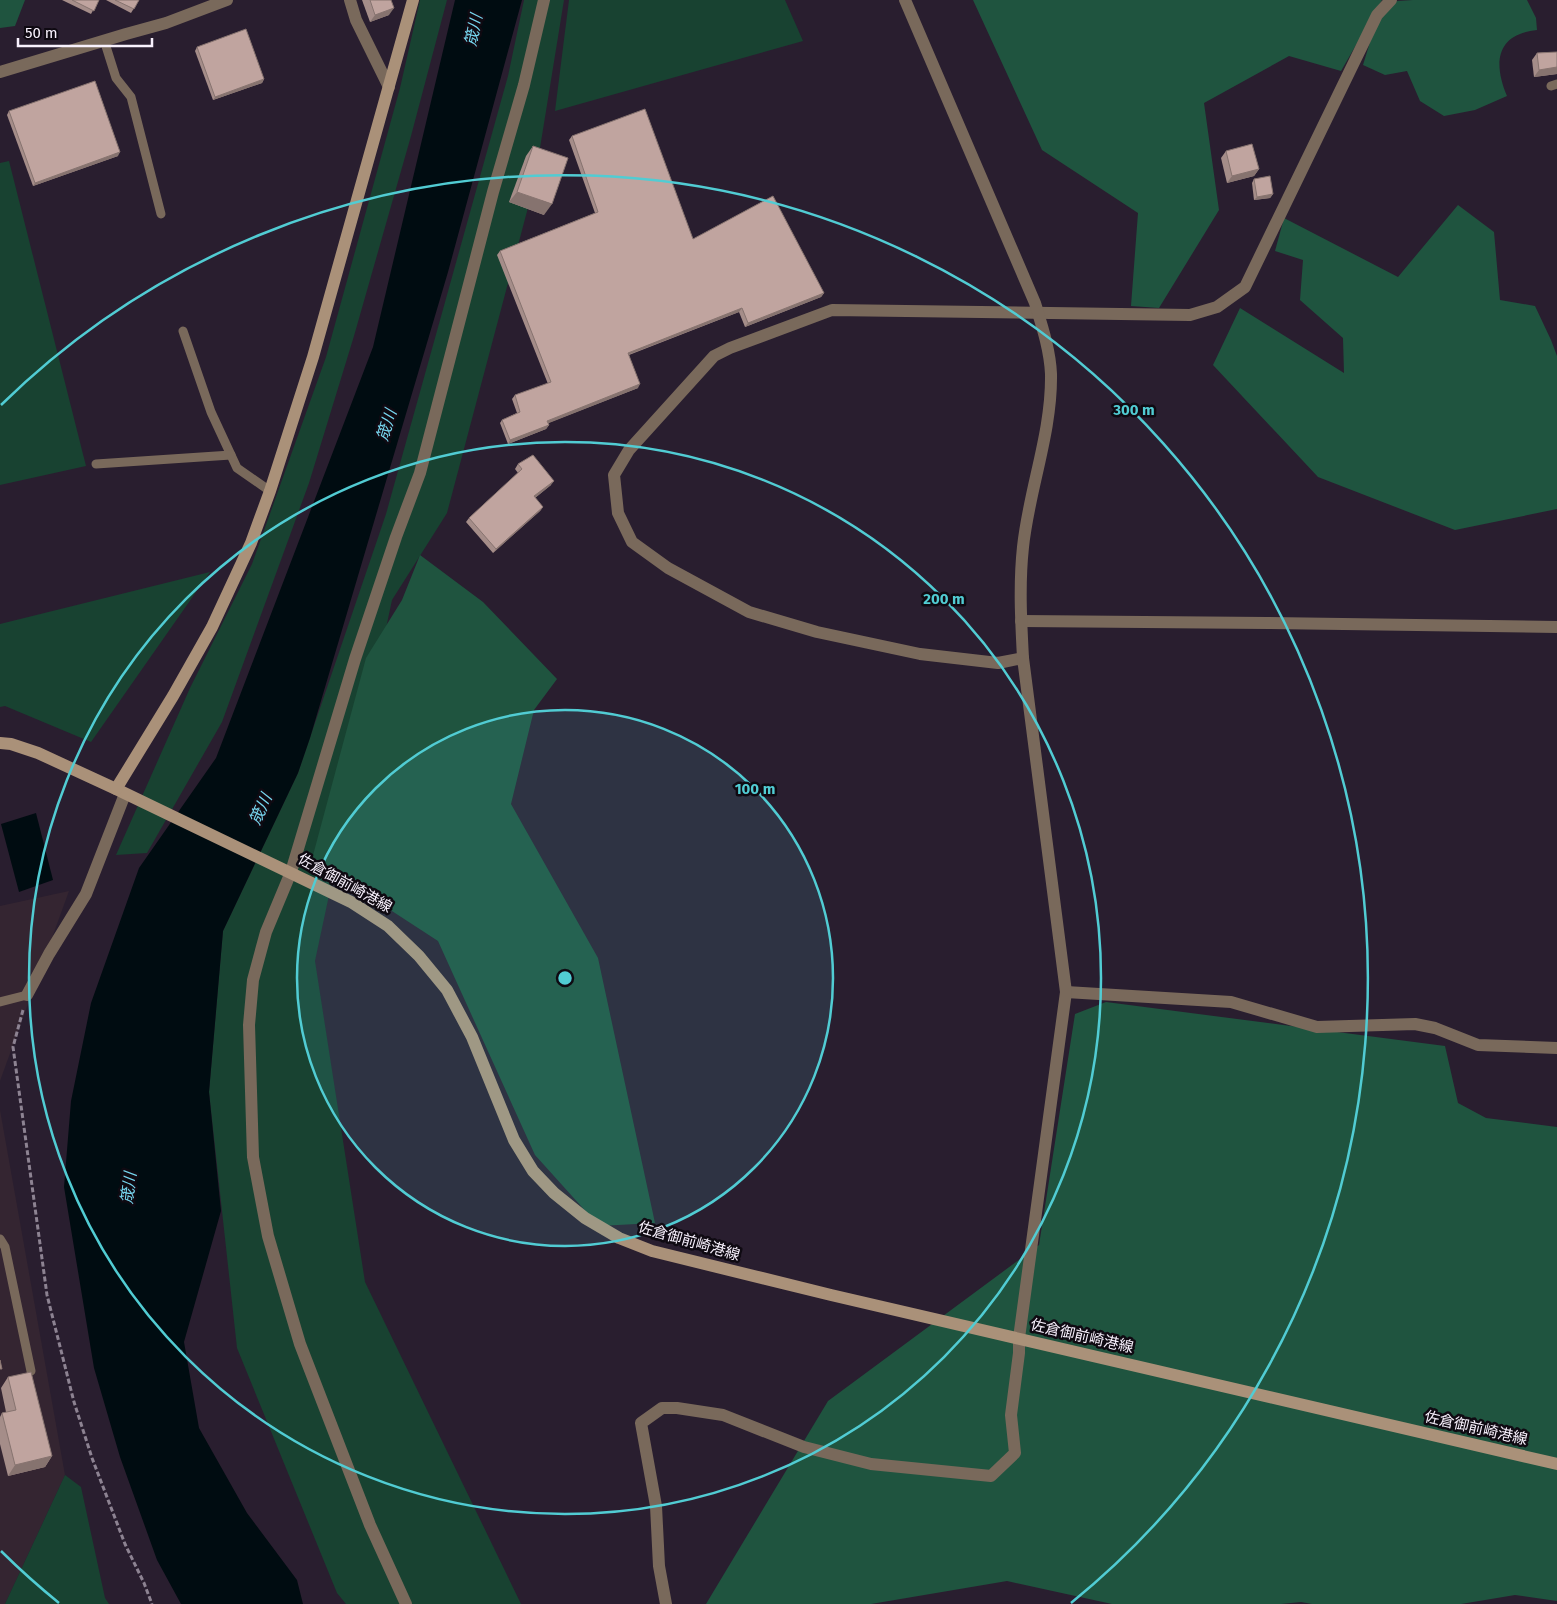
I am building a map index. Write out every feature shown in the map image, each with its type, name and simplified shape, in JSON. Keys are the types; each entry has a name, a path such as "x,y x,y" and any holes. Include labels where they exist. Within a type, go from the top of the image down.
{"main road":[{"path":"120,792 212,627 251,543 270,491 313,357 413,0"},
{"name":"佐倉御前崎港線","path":"0,743 11,744 38,753 351,902 388,926 419,956 447,990 472,1037 514,1140 533,1171 554,1194 585,1218 619,1238 652,1251 1557,1464"}],"street":[{"path":"0,72 104,40 166,24 227,0"},
{"path":"350,0 356,20 389,87"},
{"path":"406,1604 370,1525 300,1344 268,1236 252,1157 249,1025 253,980 266,932 355,658 420,474 493,192 524,85 544,0"},
{"path":"666,1604 658,1566 656,1506 641,1422 662,1408 678,1408 723,1415 804,1447 872,1464 991,1476 1014,1453 1011,1415 1019,1353 1019,1338 1066,992 1023,658 1020,604 1023,547 1048,414 1051,373 1046,341 1038,314 905,0"},
{"path":"1023,658 998,663 920,654 817,632 749,612 668,568 632,542 618,513 614,475 629,450 714,356 730,348 832,310 1190,315 1217,308 1245,287 1377,14 1391,0"},
{"path":"1021,621 1557,627"},
{"path":"27,994 86,894 120,792"},
{"path":"1066,992 1231,1002 1317,1027 1415,1024 1435,1028 1478,1045 1557,1048"}],"lane":[{"path":"104,40 116,78 131,97 161,214"},
{"path":"183,331 212,412 237,468 270,491"},
{"path":"96,464 231,456"},
{"path":"0,1002 27,994"},
{"path":"0,1239 5,1247 31,1371"}],"path":[{"path":"27,994 13,1047 48,1295 74,1402 92,1458 125,1544 152,1604"}],"shaded area":[{"path":"69,891 0,1081 0,906"},
{"path":"0,1110 65,1475 5,1604 0,1604"}],"green space":[{"path":"0,0 25,0 15,26 0,28"},
{"path":"420,0 447,0 411,136 354,336 309,483 222,722 147,853 116,855 190,688 252,564 326,357 400,88"},
{"path":"524,0 564,0 534,185 447,513 392,600 315,961 365,1282 521,1604 346,1604 337,1593 237,1348 209,1092 223,931 298,773 386,514 508,76"},
{"path":"569,0 785,0 803,41 555,111"},
{"path":"973,0 1382,0 1341,71 1289,56 1204,103 1219,210 1159,308 1131,306 1138,213 1042,150"},
{"path":"1527,0 1536,18 1537,30 1513,37 1501,52 1500,72 1507,96 1475,110 1444,116 1420,101 1407,71 1385,75 1363,65 1378,16 1397,1"},
{"path":"9,161 86,466 0,485 0,163"},
{"path":"1458,205 1494,232 1500,300 1535,306 1557,356 1557,509 1455,530 1318,477 1213,365 1240,308 1344,373 1343,338 1300,300 1303,260 1275,251 1284,218 1398,277"},
{"path":"420,555 483,602 557,679 534,710 511,804 598,958 655,1223 599,1226 535,1155 438,941 312,859 366,658 402,600"},
{"path":"210,572 91,742 5,706 0,707 0,624"},
{"path":"1106,1002 1445,1046 1458,1103 1486,1118 1557,1127 1557,1601 1515,1595 1461,1604 1312,1604 1301,1602 1281,1604 1112,1604 1007,1581 871,1604 706,1604 828,1401 1039,1245 1075,1014"},
{"path":"65,1475 81,1487 105,1598 109,1604 5,1604"}],"water":[{"name":"筬川","path":"455,0 522,0 448,272 310,738 298,773 223,931 209,1092 221,1211 184,1342 199,1428 247,1513 297,1580 303,1604 181,1604 157,1560 120,1457 94,1368 64,1187 71,1101 91,1003 139,868 216,758 373,347"},
{"path":"36,813 53,880 19,892 1,824"}],"building":[{"path":"72,0 99,0 94,11"},
{"path":"115,0 139,0 134,9"},
{"path":"370,0 391,0 394,8 375,15"},
{"path":"246,29 264,79 215,97 197,47"},
{"path":"1557,52 1557,67 1539,70 1537,53"},
{"path":"95,81 120,152 35,183 9,111"},
{"path":"645,109 693,239 773,196 824,293 748,323 742,308 628,353 640,384 547,421 549,425 510,440 502,420 520,412 515,395 551,382 500,251 598,212 572,136"},
{"path":"1252,144 1259,169 1232,176 1226,151"},
{"path":"533,146 568,158 552,204 517,192"},
{"path":"1270,176 1273,194 1257,197 1254,179"},
{"path":"533,455 554,481 534,496 543,507 496,549 469,518 522,469 518,464"},
{"path":"31,1372 52,1456 15,1465 2,1413 16,1410 8,1377"}]}
